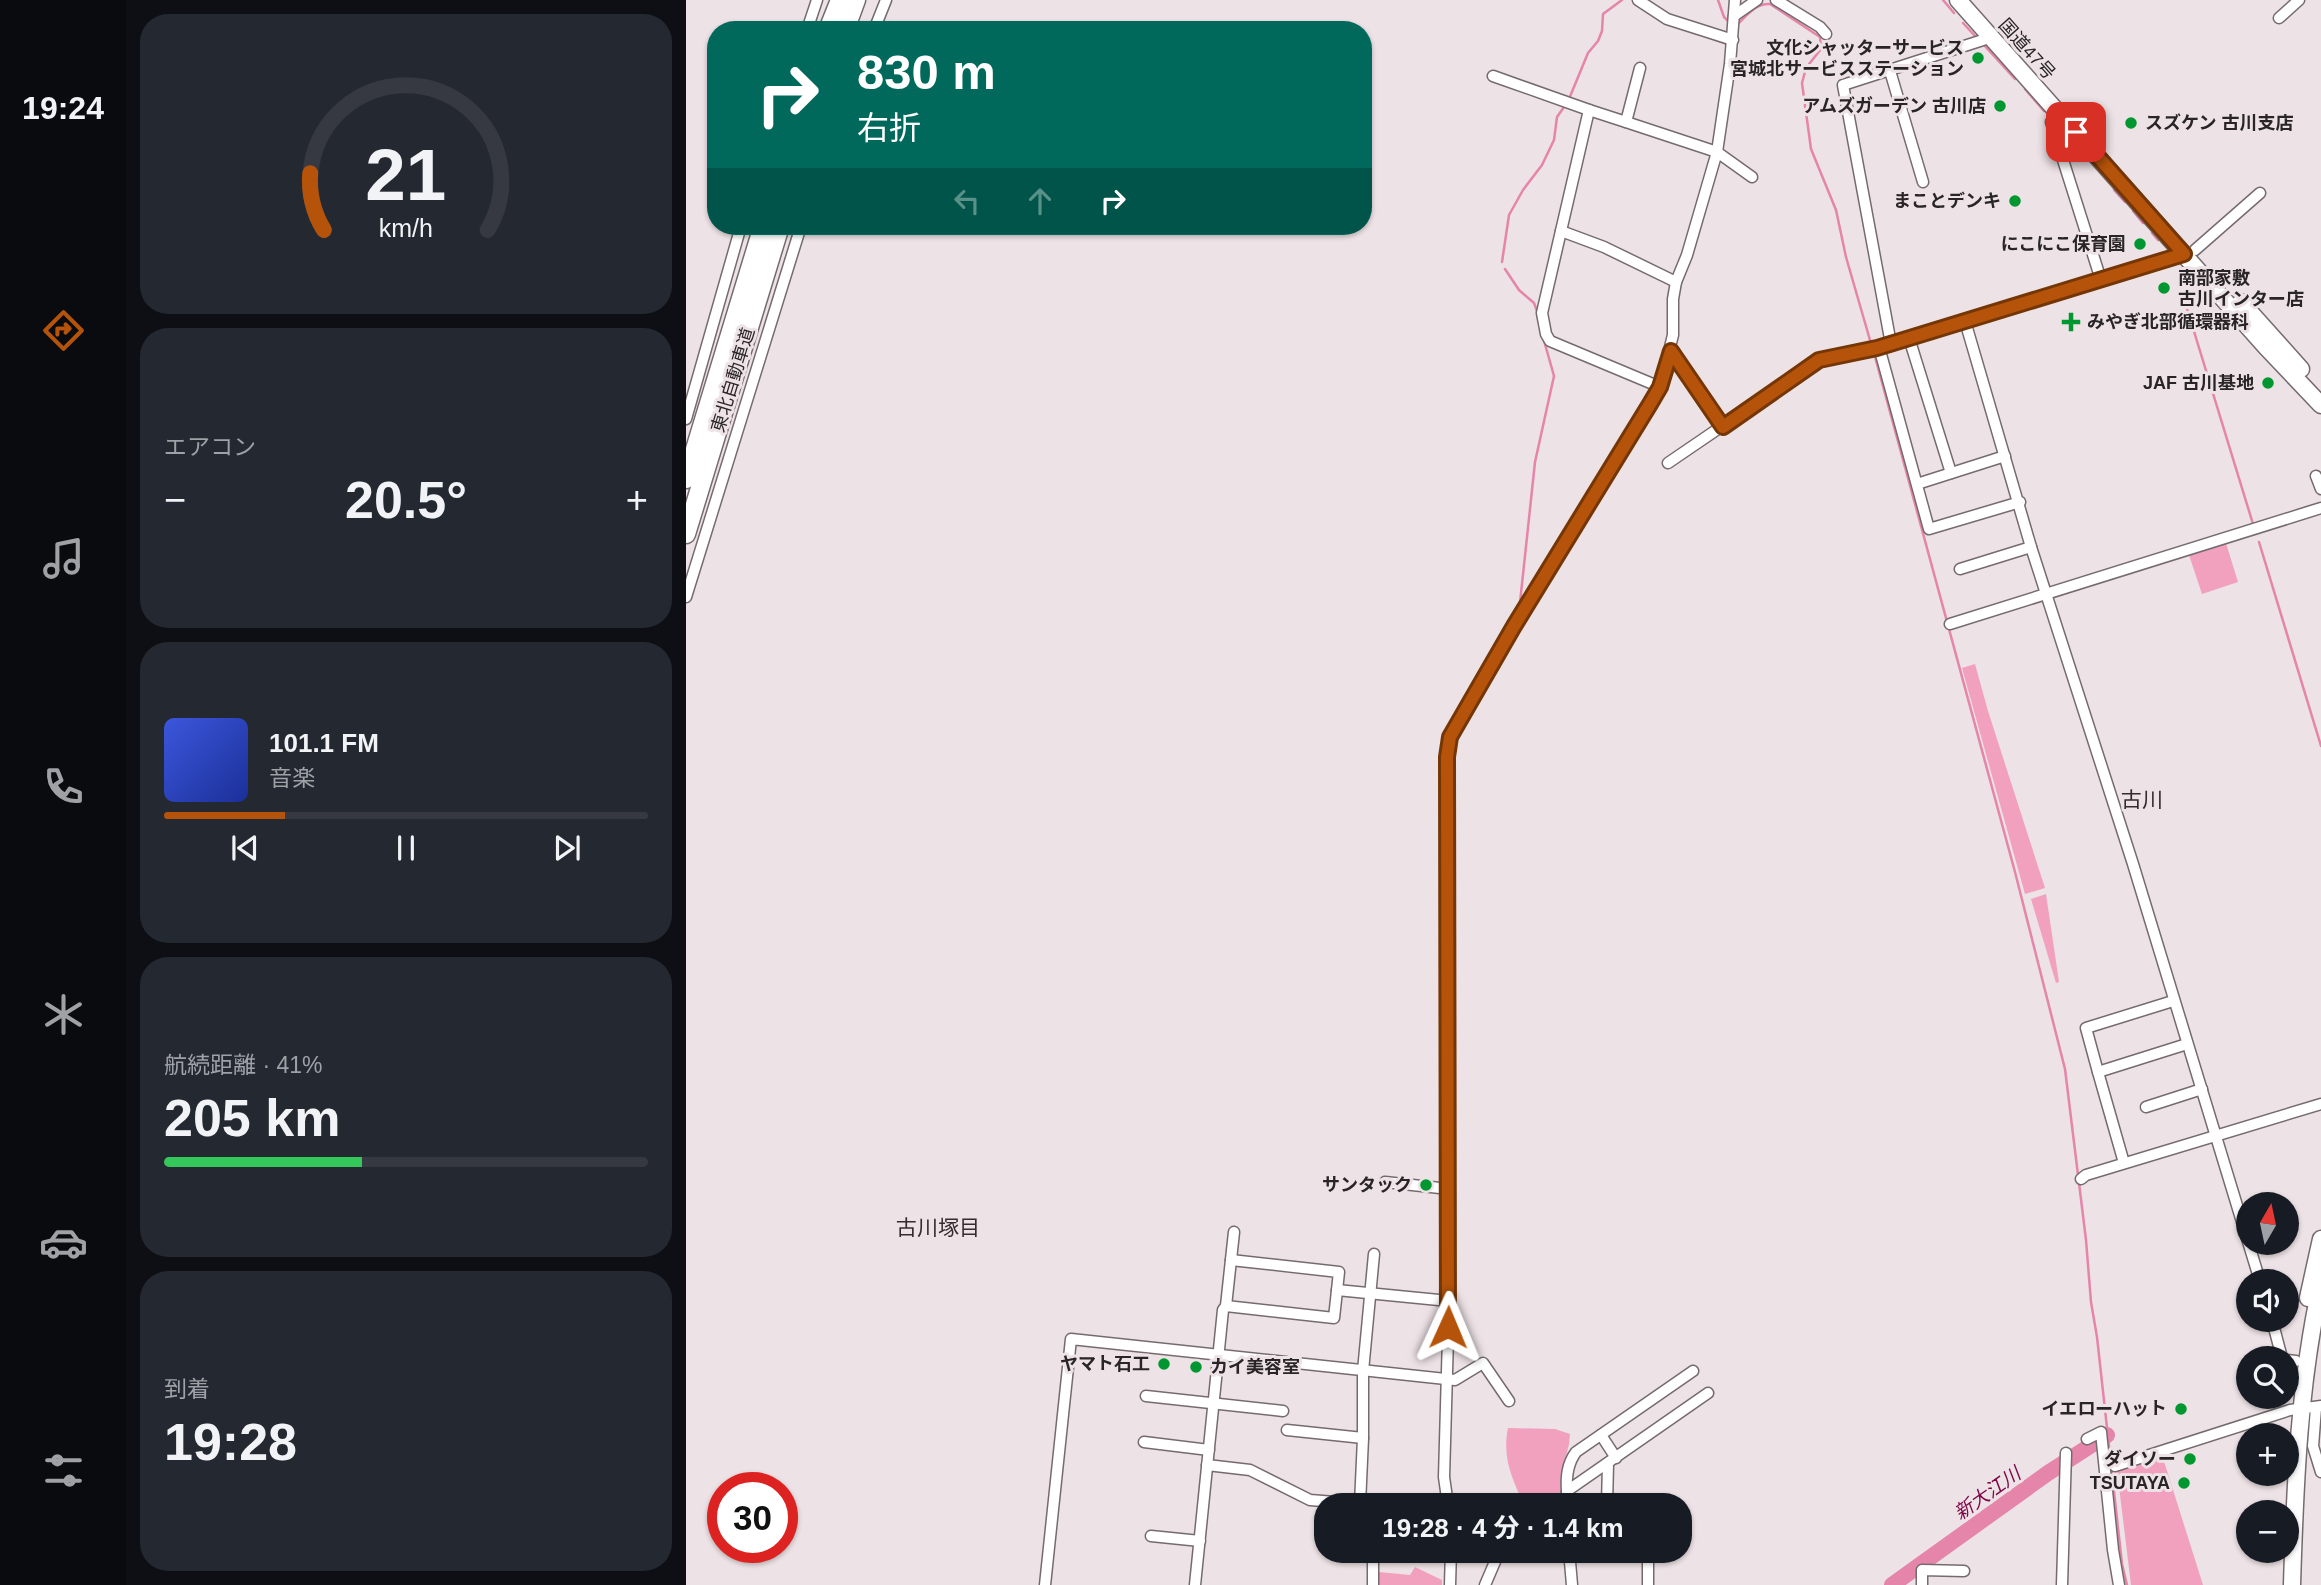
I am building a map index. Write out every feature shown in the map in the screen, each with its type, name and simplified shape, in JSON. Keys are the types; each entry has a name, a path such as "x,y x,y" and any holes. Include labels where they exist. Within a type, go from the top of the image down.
{"highway":[{"path":"832,21 840,0"},
{"path":"848,21 856,0"},
{"name":"国道47号","path":"1958,0 2058,112 2321,389"},
{"name":"国道47号","path":"1972,0 2190,252 2265,346 2321,405"},
{"name":"東北自動車道","path":"686,479 760,235"},
{"name":"東北自動車道","path":"686,534 790,235"},
{"path":"2293,1346 2321,1238"},
{"path":"2292,1585 2294,1509 2307,1408 2308,1353 2321,1284"},
{"path":"2288,1500 2307,1408 2299,1387"},
{"path":"2284,1585 2285,1563"}],"street":[{"path":"810,21 817,0"},
{"path":"878,21 886,0"},
{"path":"1638,0 1655,5 1667,19 1733,40"},
{"path":"1446,1493 1444,1477 1449,1301 1447,757 1450,737 1514,626 1660,387 1671,351 1676,282 1687,255 1717,152 1733,40 1735,0"},
{"path":"1733,22 1757,0"},
{"path":"1776,0 1820,27 1826,34"},
{"path":"2278,18 2299,0"},
{"path":"1891,344 1843,85 1983,40 1988,34"},
{"path":"1626,122 1640,68"},
{"path":"1890,71 1923,182"},
{"path":"1493,76 1717,152 1752,177"},
{"path":"1589,110 1542,313 1546,334 1550,341 1660,387"},
{"path":"2058,112 2051,122 2101,279"},
{"path":"1668,463 1819,360 1875,349 2190,252 2260,193"},
{"path":"1561,231 1604,247 1676,282"},
{"path":"686,419 738,235"},
{"path":"686,597 791,235"},
{"path":"1965,321 2031,547 2202,1089 2216,1144 2255,1269"},
{"path":"1909,338 1951,473"},
{"path":"1875,349 1929,529 2020,502"},
{"path":"1671,351 1723,427"},
{"path":"1917,484 2005,456"},
{"path":"2316,476 2321,489"},
{"path":"1950,624 2321,508"},
{"path":"1960,569 2031,547"},
{"path":"2124,1163 2086,1028 2173,1001"},
{"path":"2098,1072 2187,1044"},
{"path":"2146,1107 2202,1089"},
{"path":"2081,1179 2124,1163 2321,1104"},
{"path":"1385,1182 1449,1189"},
{"path":"1195,1585 1223,1310 1226,1306 1234,1232"},
{"path":"1361,1493 1363,1371 1374,1254"},
{"path":"1226,1306 1334,1318 1339,1272 1231,1260"},
{"path":"1337,1290 1449,1301"},
{"path":"1045,1585 1071,1339 1455,1380 1482,1363 1508,1401"},
{"path":"1693,1371 1576,1452 1571,1459 1566,1479 1567,1491 1708,1392"},
{"path":"1146,1396 1283,1411"},
{"path":"2115,1466 2307,1408 2313,1446 2321,1472"},
{"path":"1287,1430 1363,1438"},
{"path":"1601,1435 1612,1461 1608,1493"},
{"path":"2095,1435 2102,1453 2119,1585"},
{"path":"1144,1442 1209,1450"},
{"path":"2062,1585 2066,1457"},
{"path":"1207,1465 1250,1470 1314,1500"},
{"path":"1151,1536 1200,1541"},
{"path":"1373,1563 1373,1585"},
{"path":"1450,1585 1451,1563"},
{"path":"1485,1585 1494,1563"},
{"path":"1571,1563 1572,1585"},
{"path":"1648,1563 1648,1585"},
{"path":"1922,1585 1922,1570 1964,1571"}],"shaded area":[{"path":"2225,540 2238,582 2202,594 2188,552"},
{"path":"1975,664 2045,888 2025,894 1962,668"},
{"path":"2046,894 2059,982 2056,983 2031,899"},
{"path":"1508,1428 1555,1429 1570,1434 1561,1476 1562,1493 1519,1493 1507,1458"},
{"path":"2162,1455 2203,1585 2131,1585 2117,1470"},
{"path":"1415,1567 1442,1580 1442,1585 1378,1585 1379,1572 1410,1575"}],"waterway":[{"path":"1569,99 1588,53 1598,41 1602,31 1603,14 1622,0"},
{"path":"1718,0 1724,17 1731,24"},
{"path":"1943,0 1954,13"},
{"path":"1737,25 1756,8 1770,4 1820,37 1821,49 1806,68 1802,83 1811,149 1836,210 1846,257 1872,347"},
{"path":"1963,23 1977,38"},
{"path":"1703,35 1727,44"},
{"path":"1983,44 2015,79"},
{"path":"2025,89 2044,111"},
{"path":"1502,262 1509,215 1542,165 1554,140 1557,117 1564,107"},
{"path":"2114,190 2125,202"},
{"path":"2133,211 2143,223"},
{"path":"2152,233 2158,240"},
{"path":"1505,269 1519,290 1534,303 1541,331"},
{"path":"2185,302 2253,524"},
{"path":"1519,612 1535,462 1554,376 1543,337"},
{"path":"1874,353 2015,872 2065,1069 2122,1564 2127,1585"},
{"path":"2259,542 2321,746"},
{"path":"1443,748 1443,853"},
{"name":"新大江川","path":"1892,1585 2048,1473 2107,1435"}],"place":[{"name":"文化シャッターサービス 宮城北サービスステーション","path":"1978,58"},
{"name":"アムズガーデン 古川店","path":"2000,106"},
{"name":"スズケン 古川支店","path":"2131,123"},
{"name":"まことデンキ","path":"2015,201"},
{"name":"にこにこ保育園","path":"2140,244"},
{"name":"南部家敷 古川インター店","path":"2164,288"},
{"name":"みやぎ北部循環器科","path":"2071,322"},
{"name":"JAF 古川基地","path":"2268,383"},
{"name":"サンタック","path":"1426,1185"},
{"name":"ヤマト石工","path":"1164,1364"},
{"name":"カイ美容室","path":"1196,1367"},
{"name":"イエローハット","path":"2181,1409"},
{"name":"ダイソー","path":"2190,1459"},
{"name":"TSUTAYA","path":"2184,1483"}],"district":[{"name":"古川","path":"2142,800"},
{"name":"古川塚目","path":"938,1228"}],"route":[{"path":"1448,1327 1447,757 1450,737 1514,626 1660,387 1671,351 1723,427 1819,360 1877,348 2184,254 2076,132"}]}
